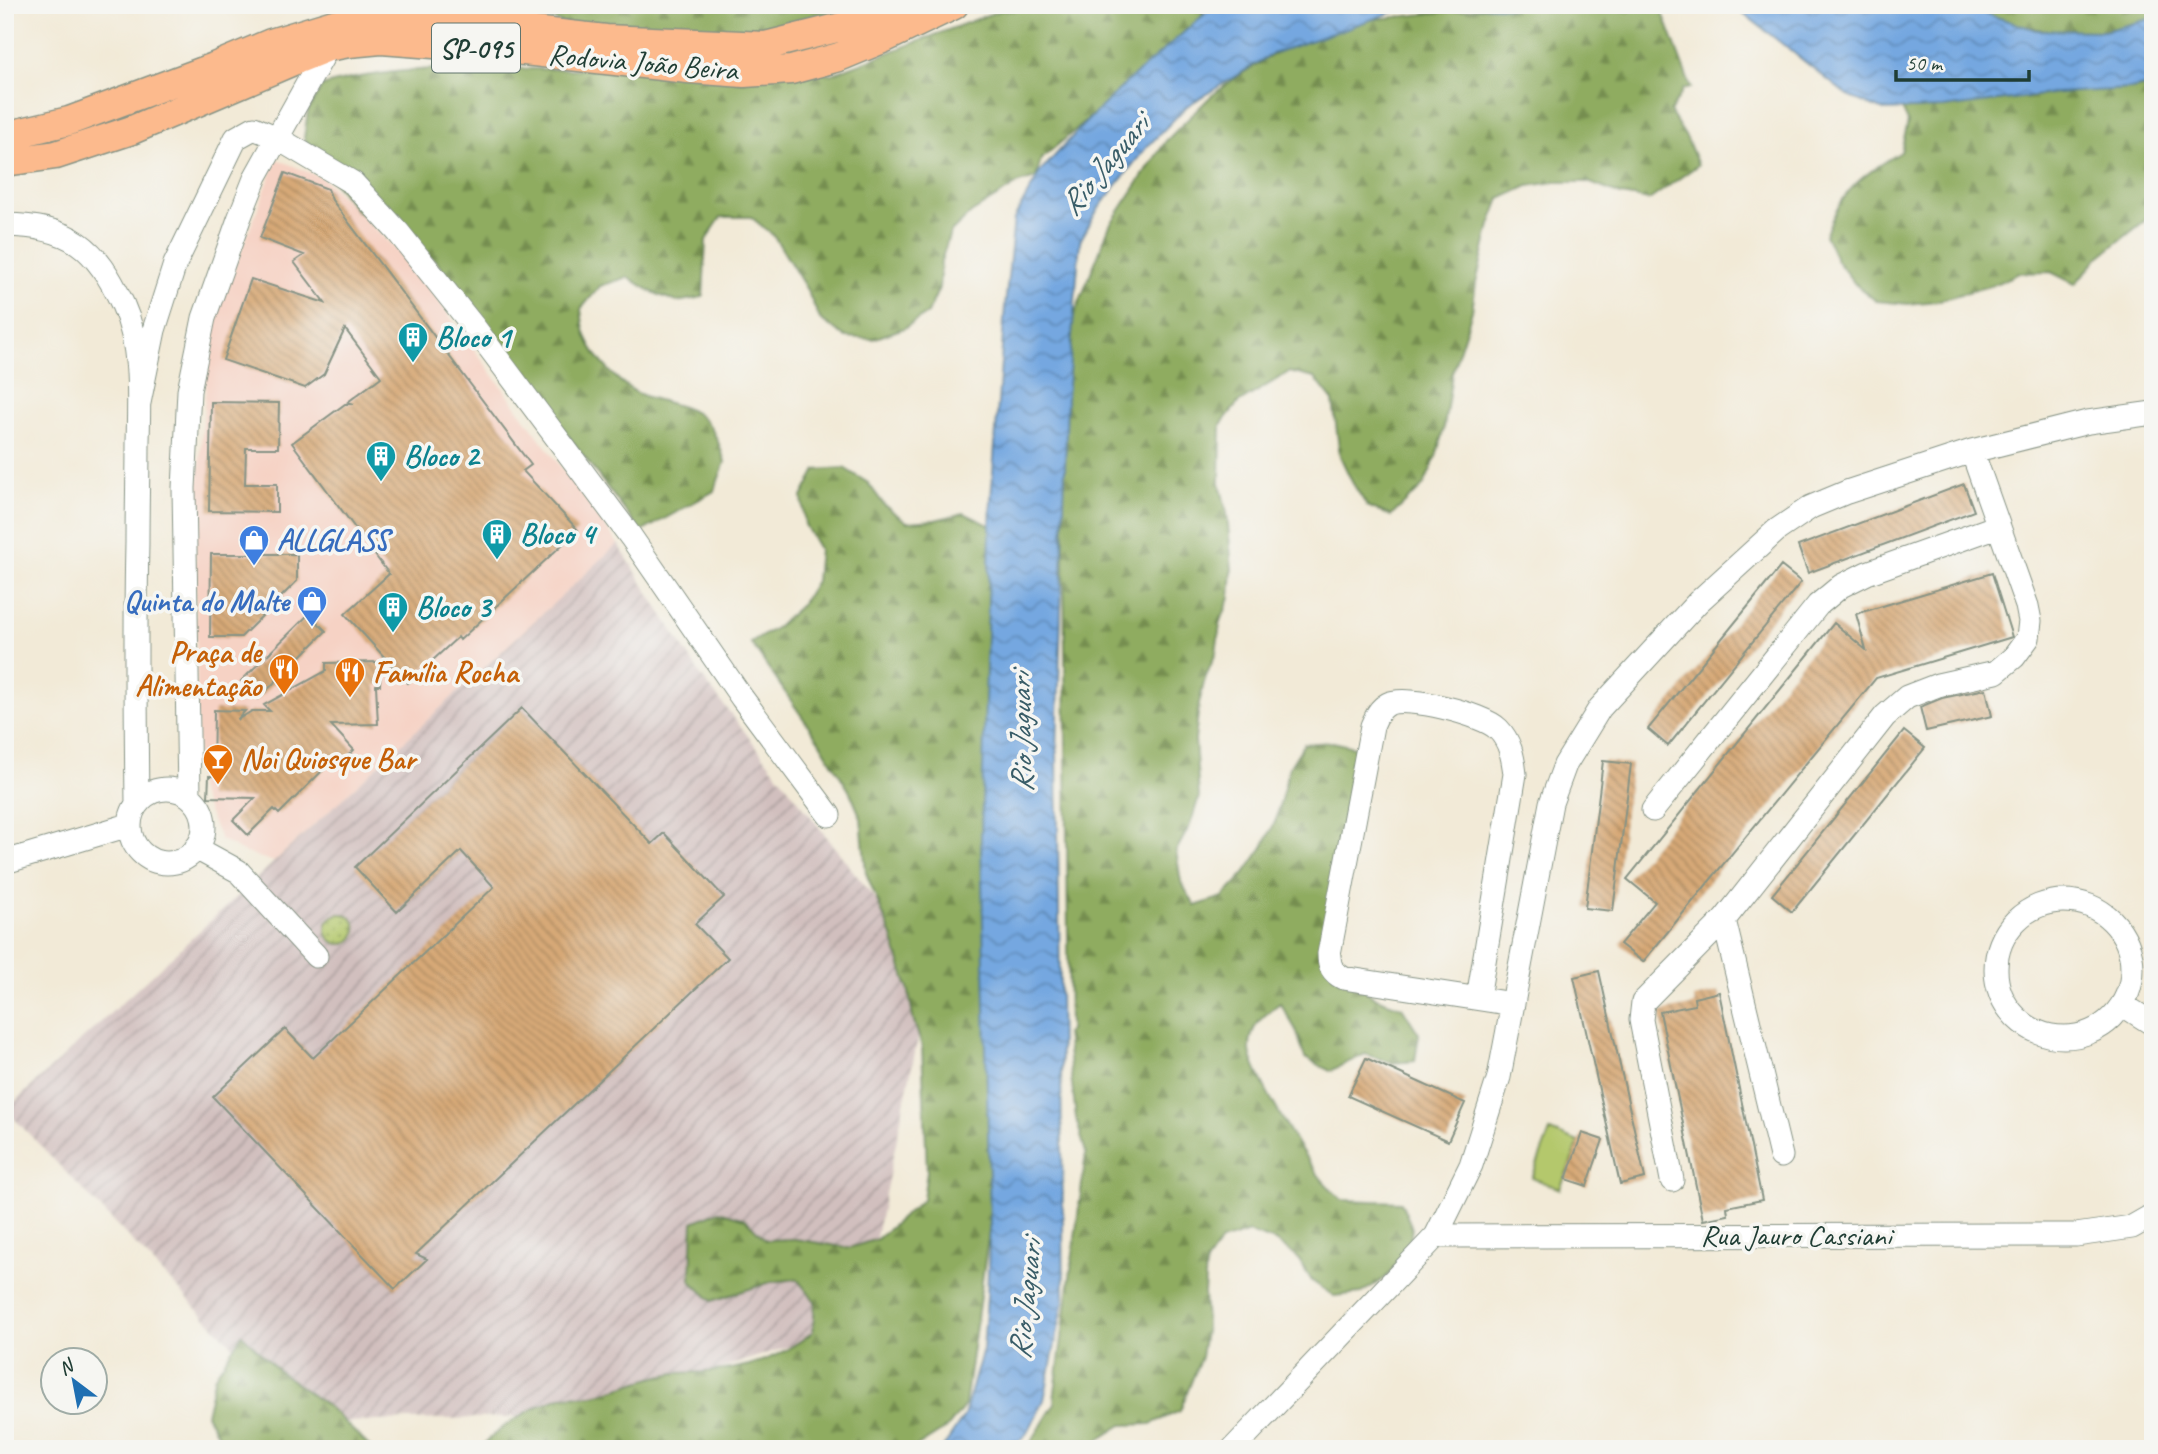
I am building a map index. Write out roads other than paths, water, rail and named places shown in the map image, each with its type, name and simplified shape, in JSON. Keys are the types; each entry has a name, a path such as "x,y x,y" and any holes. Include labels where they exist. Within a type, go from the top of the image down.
{"main road":[{"name":"Rodovia João Beira","path":"5,136 68,121 271,43 337,23 454,14 520,29 606,39 765,46 849,25 897,5"},
{"name":"Rodovia João Beira","path":"5,162 56,155 132,130 328,47 381,40 524,51 688,69 744,73 779,71 839,57 954,5"}],"street":[{"path":"496,5 520,29"},
{"path":"189,796 184,488 189,391 204,318 256,176 328,47"},
{"path":"139,403 154,330 175,264 236,138 243,131 254,128 277,138 353,183 407,243 474,327 631,537 742,698 829,815"},
{"path":"5,225 30,225 57,231 82,244 107,274 124,307 135,342 139,403 133,814 131,837 144,856 166,863 177,862 196,848 202,838 202,815 189,796 179,791 156,790 145,796 133,814 5,862"},
{"path":"1233,1449 1436,1236 1471,1165 1499,1077 1551,803 1565,765 1600,708 1698,602 1788,522 1811,507 1847,492 1972,451 2088,422 2153,413"},
{"path":"1672,1180 1641,1020 1643,1002 1724,920 1885,716 1907,697 1938,685 1996,672 2014,657 2028,638 2030,621 2027,606 1972,451"},
{"path":"1653,810 1818,605 1833,592 1867,573 1998,526"},
{"path":"1478,998 1515,774 1512,749 1497,729 1477,715 1404,701 1388,704 1377,713 1372,726 1329,964 1335,974 1343,978 1513,1004"},
{"path":"196,848 238,871 316,956"},
{"path":"2068,900 2088,904 2105,914 2120,928 2129,946 2133,966 2131,986 2123,1005 2108,1022 2088,1034 2066,1038 2043,1035 2033,1030 2007,1008 1997,988 1995,965 2000,943 2013,923 2047,902 2068,900"},
{"path":"1724,920 1781,1156"},
{"path":"2123,1005 2153,1024"},
{"name":"Rua Jauro Cassiani","path":"1436,1236 2076,1235 2132,1227 2153,1215"}],"water":[{"name":"Rio Jaguari","path":"1215,5 1465,5 1399,10 1272,54 1187,106 1146,148 1098,209 1080,241 1067,397 1057,754 1064,1300 1044,1400 1028,1432 1011,1449 942,1449 964,1416 983,1349 987,1296 990,1219 981,838 991,499 1014,219 1040,172 1081,127 1127,82"},
{"path":"1466,5 1659,5 1587,10"},
{"path":"1733,5 1959,5 2036,30 2104,31 2153,18 2153,84 2131,89 2057,93 1944,108 1881,110 1848,96"}],"place":[{"name":"Bloco 1","path":"413,364"},
{"name":"Bloco 2","path":"381,483"},
{"name":"Bloco 4","path":"497,561"},
{"name":"ALLGLASS","path":"254,567"},
{"name":"Quinta do Malte","path":"312,628"},
{"name":"Bloco 3","path":"393,634"},
{"name":"Praça de Alimentação","path":"284,696"},
{"name":"Família Rocha","path":"350,699"},
{"name":"Noi Quiosque Bar","path":"218,786"}]}
